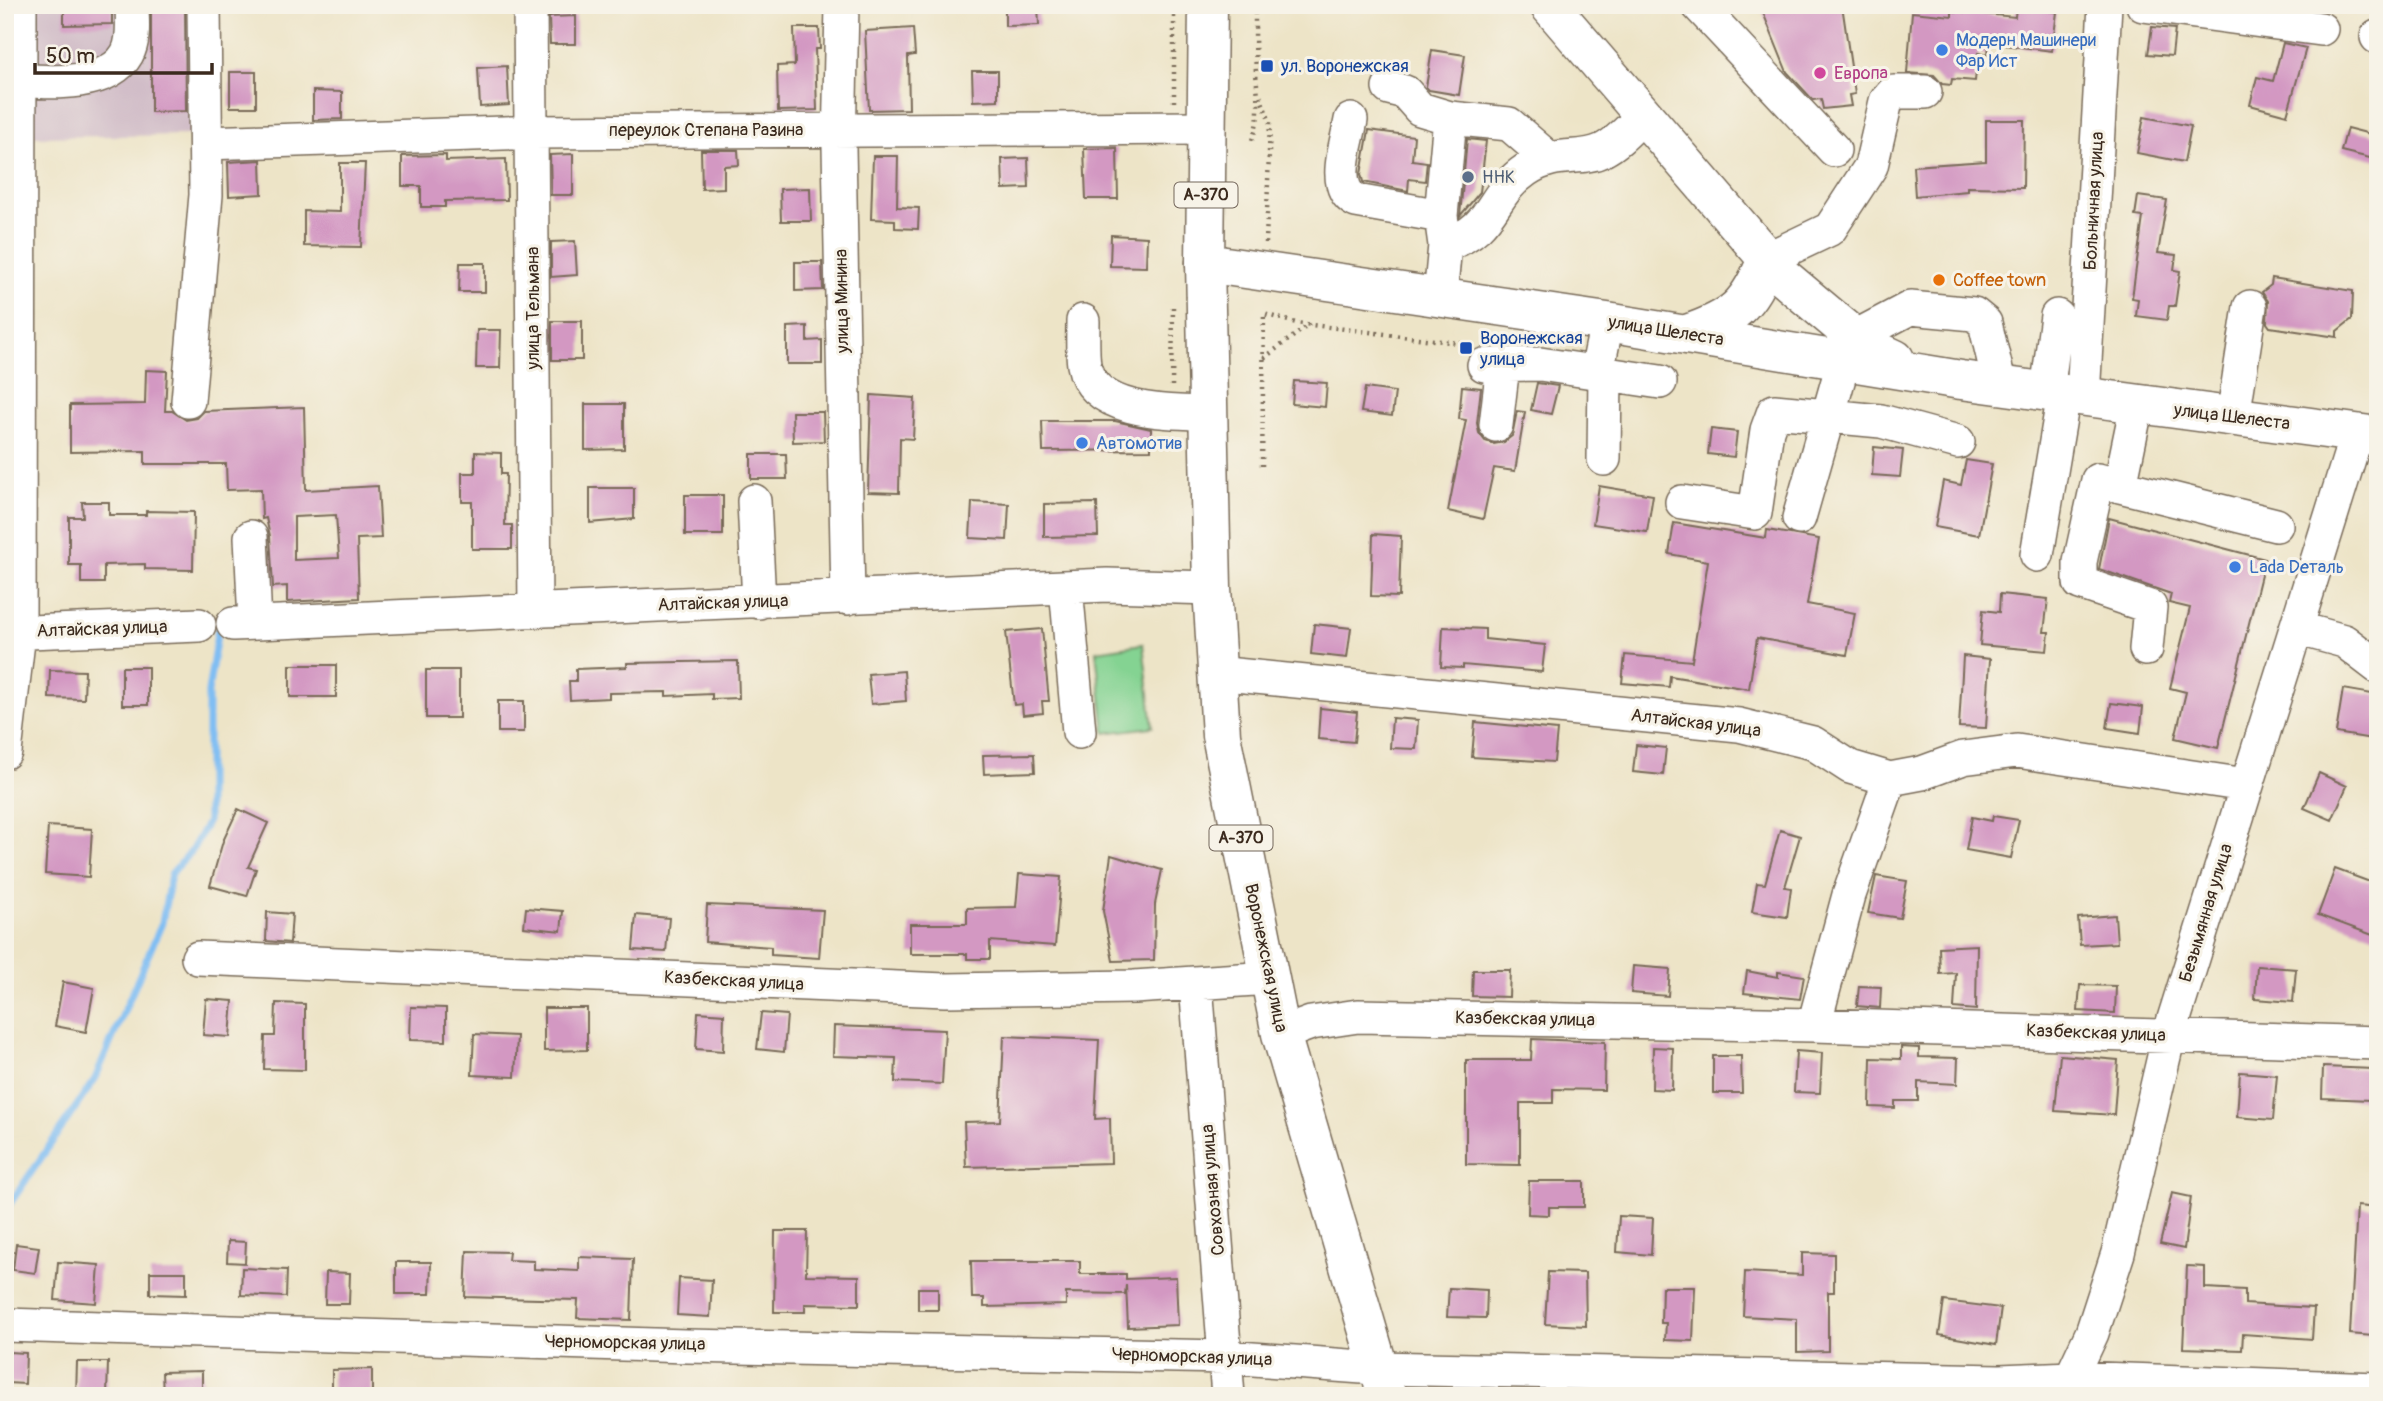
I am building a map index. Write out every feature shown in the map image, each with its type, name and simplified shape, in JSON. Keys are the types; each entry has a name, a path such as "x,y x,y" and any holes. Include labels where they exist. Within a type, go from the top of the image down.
{"main road":[{"name":"Воронежская улица","path":"1208,5 1205,263 1215,673 1222,735 1281,1034 1382,1382"},
{"path":"1549,5 1767,259 1849,349"},
{"path":"1687,334 1717,324 1737,312 1751,295 1767,259"},
{"name":"улица Шелеста","path":"1205,263 1687,334 1849,349 1961,380 2367,434"}],"street":[{"path":"5,752 12,633 20,5"},
{"path":"20,80 82,79 117,66 127,55 131,44 132,5"},
{"path":"188,401 206,195 204,5"},
{"name":"улица Тельмана","path":"530,5 535,611"},
{"name":"улица Минина","path":"842,5 848,597"},
{"path":"1699,5 1834,150"},
{"name":"Больничная улица","path":"2065,395 2105,5"},
{"path":"2143,5 2322,29"},
{"path":"1389,88 1405,92 1420,109 1450,118 1509,124 1547,157"},
{"path":"1767,259 1830,229 1871,166 1886,101 1894,92 1926,92"},
{"path":"1351,120 1341,185 1346,196 1443,230 1472,234 1508,186 1547,157 1602,151 1644,115"},
{"path":"1440,298 1450,118"},
{"name":"переулок Степана Разина","path":"206,143 532,132 1206,128"},
{"path":"2233,417 2250,307"},
{"path":"1799,518 1826,417 1849,349 1910,308 1974,314 1985,323 2000,386"},
{"path":"2037,555 2065,395 2057,316"},
{"path":"1083,321 1084,366 1089,377 1118,402 1140,409 1208,413"},
{"path":"1604,458 1601,373 1607,321"},
{"path":"1496,425 1487,359 1540,364 1660,383"},
{"path":"2120,486 2137,404"},
{"path":"1682,502 1755,513 1768,430 1774,411 1881,421 1958,442"},
{"name":"Безымянная улица","path":"2069,1387 2092,1333 2118,1253 2169,1035 2295,628 2367,434"},
{"path":"2146,649 2150,607 2080,583 2080,562 2098,480 2276,525"},
{"path":"754,501 759,602"},
{"name":"Алтайская улица","path":"251,537 244,623 1066,587 1212,587"},
{"path":"1066,587 1079,732"},
{"name":"Алтайская улица","path":"12,633 199,625"},
{"path":"2295,628 2344,641 2378,667"},
{"name":"Алтайская улица","path":"1215,673 1739,725 1813,743 1850,767 1890,779 1922,773 1963,758 2017,751 2246,785"},
{"path":"1814,1025 1849,895 1890,779"},
{"name":"Казбекская улица","path":"198,958 945,990 1196,984 1270,978"},
{"name":"Совхозная улица","path":"1196,984 1228,1396"},
{"name":"Казбекская улица","path":"1281,1034 1311,1023 1358,1016 1814,1025 2378,1043"},
{"name":"Черноморская улица","path":"5,1325 687,1346 1226,1357 1382,1382 2000,1381 2069,1387 2378,1390"}],"path":[{"path":"1252,140 1259,120 1260,96 1255,5"},
{"path":"1260,96 1270,122 1262,466"},
{"path":"1264,314 1487,359"},
{"path":"1263,359 1310,324"}],"shaded area":[{"path":"30,5 193,5 195,135 31,137"}],"green space":[{"path":"1143,644 1153,727 1105,733 1096,651"}],"building":[{"path":"64,5 112,5 112,24 64,25"},
{"path":"151,5 185,5 186,111 151,112"},
{"path":"1005,5 1038,5 1039,25 1005,26"},
{"name":"Европа","path":"1760,5 1842,5 1855,94 1849,95 1851,106 1823,109 1821,99 1813,100 1787,72"},
{"path":"2016,7 2057,12 2052,51 1989,43 1988,55 1978,53 1975,81 1952,79 1951,85 1942,84 1934,75 1907,73 1912,12 1952,16 1952,11 2015,17"},
{"path":"576,16 576,44 550,44 549,17"},
{"path":"2152,27 2175,29 2172,56 2148,54"},
{"path":"794,28 819,28 820,49 815,49 817,110 778,111 777,66 795,65"},
{"path":"913,28 915,55 908,56 909,109 869,110 865,31"},
{"path":"2283,43 2306,48 2287,115 2250,105 2257,77 2273,81"},
{"path":"1432,50 1465,55 1459,95 1429,90 1426,87"},
{"path":"507,66 509,105 480,107 478,68"},
{"path":"972,71 998,71 998,100 973,101"},
{"path":"230,72 256,72 256,107 230,107"},
{"path":"313,91 342,92 342,119 313,120"},
{"path":"2144,117 2191,126 2184,162 2137,153"},
{"path":"1986,120 2024,120 2023,188 1967,187 1967,191 1915,196 1913,166 1986,161"},
{"path":"2347,128 2378,136 2378,160 2341,151"},
{"path":"1369,130 1414,136 1412,160 1427,162 1425,181 1409,179 1408,191 1363,182 1361,174"},
{"path":"1467,139 1486,141 1480,192 1460,216"},
{"path":"1117,148 1118,199 1086,199 1084,149"},
{"path":"701,150 738,150 739,165 724,166 724,188 702,189"},
{"path":"573,154 573,195 551,195 550,155"},
{"path":"446,155 446,161 506,159 507,200 445,201 445,207 421,207 421,186 402,186 402,156"},
{"path":"873,156 898,156 897,207 919,208 918,229 895,228 895,220 871,219"},
{"path":"1028,158 1029,188 1003,189 1002,159"},
{"path":"261,160 262,194 229,196 228,162"},
{"path":"340,163 365,163 361,247 304,246 304,211 340,212"},
{"path":"810,188 811,221 781,221 780,189"},
{"path":"2138,196 2167,200 2158,253 2176,255 2174,270 2180,271 2175,306 2169,306 2167,320 2136,316 2138,299 2132,298 2143,217 2135,216"},
{"path":"1111,235 1147,237 1146,267 1110,266"},
{"path":"575,241 577,275 551,277 551,242"},
{"path":"795,262 822,262 823,290 795,291"},
{"path":"460,263 485,263 485,292 459,292"},
{"path":"2272,278 2353,291 2352,319 2337,331 2337,337 2270,327 2267,323 2268,301 2262,292 2271,285"},
{"path":"552,321 582,321 582,360 552,360"},
{"path":"807,326 807,341 822,340 822,364 787,364 787,327"},
{"path":"477,330 501,330 500,368 476,368"},
{"path":"146,370 167,371 165,411 172,411 186,420 197,418 204,411 304,407 306,490 378,486 381,538 357,539 359,598 287,602 287,586 273,587 270,536 266,518 262,519 261,489 227,490 226,464 145,464 145,451 70,452 70,405 145,404","holes":["336,515 339,558 294,560 294,517"]},
{"path":"1294,381 1327,383 1325,407 1292,404"},
{"path":"1537,383 1558,386 1551,414 1531,410"},
{"path":"1462,386 1481,388 1477,423 1479,433 1485,441 1494,444 1504,442 1512,436 1517,411 1525,412 1515,471 1494,468 1483,519 1448,511 1466,420 1459,419"},
{"path":"1365,388 1395,392 1392,416 1361,412"},
{"path":"871,395 915,398 913,439 900,438 899,493 868,492"},
{"path":"585,404 624,404 624,449 585,450"},
{"path":"792,412 823,412 824,441 793,442"},
{"path":"1042,421 1115,421 1151,429 1151,450 1043,451"},
{"path":"1711,429 1737,432 1734,457 1708,454"},
{"path":"1874,447 1903,450 1900,477 1872,475"},
{"path":"475,452 501,453 501,474 506,474 505,525 512,525 512,549 472,549 472,502 462,502 462,473 475,473"},
{"path":"751,454 786,454 787,479 751,479"},
{"path":"1966,460 1992,464 1979,535 1935,527 1943,481 1961,485"},
{"path":"1599,486 1653,495 1647,532 1593,524"},
{"path":"590,488 634,488 634,519 590,523"},
{"path":"685,495 723,495 723,535 685,535"},
{"path":"82,502 109,502 109,515 146,515 146,511 194,512 193,570 145,569 145,564 104,565 104,583 81,583 81,565 69,565 69,517 83,517"},
{"path":"972,502 1009,504 1007,540 970,538"},
{"path":"1097,503 1098,536 1044,537 1044,504"},
{"path":"2109,518 2265,559 2218,748 2175,738 2186,692 2170,688 2190,608 2169,603 2171,594 2099,569"},
{"path":"1674,523 1766,538 1767,530 1819,539 1807,604 1855,613 1847,655 1757,638 1749,689 1670,676 1669,687 1622,683 1625,655 1692,661 1708,561 1669,554"},
{"path":"1373,534 1401,536 1399,597 1371,596"},
{"path":"2000,594 2048,599 2044,632 2049,632 2047,651 1980,645 1983,610 1999,612"},
{"path":"1314,624 1351,628 1347,658 1311,654"},
{"path":"1443,627 1485,629 1485,639 1545,645 1542,672 1463,665 1463,668 1441,667"},
{"path":"1042,629 1049,701 1042,701 1043,713 1023,715 1022,704 1014,705 1006,632"},
{"path":"1963,656 1990,659 1986,728 1959,727"},
{"path":"738,661 739,698 712,699 712,694 666,696 666,692 609,693 609,698 570,700 569,681 576,681 576,669 627,667 627,663"},
{"path":"290,665 336,665 336,697 290,697"},
{"path":"122,667 148,667 148,705 122,705"},
{"path":"50,670 85,671 84,699 49,698"},
{"path":"426,670 459,670 459,718 426,718"},
{"path":"904,671 906,701 871,704 868,674"},
{"path":"2343,689 2378,695 2378,740 2336,733"},
{"path":"498,701 524,701 524,732 498,732"},
{"path":"2111,703 2143,707 2140,733 2107,728"},
{"path":"1320,708 1357,712 1354,742 1318,739"},
{"path":"1392,718 1418,720 1416,749 1390,748"},
{"path":"1475,722 1557,730 1554,762 1472,757"},
{"path":"1636,745 1666,748 1663,775 1633,772"},
{"path":"1034,754 1035,772 984,774 983,755"},
{"path":"2319,773 2347,786 2332,820 2304,808"},
{"path":"238,809 268,823 248,867 256,869 247,896 210,886 223,841"},
{"path":"1993,816 2019,820 2011,858 1966,850 1972,817 1992,821"},
{"path":"48,826 92,829 89,877 45,874"},
{"path":"1780,830 1800,836 1785,887 1791,888 1787,917 1752,912 1757,883 1765,884"},
{"path":"1111,855 1162,870 1155,904 1154,960 1113,961 1103,911"},
{"path":"2335,869 2378,885 2378,937 2318,915"},
{"path":"1019,874 1061,877 1055,946 990,941 990,959 967,959 967,954 910,954 910,924 967,924 967,908 1016,907"},
{"path":"1876,876 1907,881 1900,918 1868,913"},
{"path":"707,905 823,910 819,958 771,955 771,947 705,942"},
{"path":"526,908 563,911 561,931 524,927"},
{"path":"267,912 292,914 290,943 266,941"},
{"path":"636,915 669,918 666,952 633,950"},
{"path":"2115,915 2117,943 2080,945 2078,918"},
{"path":"1977,945 1976,1010 1954,1008 1956,973 1940,974 1939,947"},
{"path":"1633,966 1670,969 1668,996 1631,993"},
{"path":"2257,966 2296,969 2293,1002 2255,999"},
{"path":"1473,970 1510,970 1509,997 1472,996"},
{"path":"1747,971 1778,977 1778,972 1804,976 1800,999 1744,993"},
{"path":"63,982 94,988 86,1032 55,1026"},
{"path":"2080,985 2116,986 2115,1013 2078,1011"},
{"path":"1859,986 1881,987 1880,1008 1857,1006"},
{"path":"206,999 233,1001 230,1037 203,1035"},
{"path":"276,1003 305,1004 305,1070 264,1069 265,1036 275,1036"},
{"path":"411,1007 446,1008 446,1041 410,1040"},
{"path":"544,1008 587,1008 587,1050 544,1051"},
{"path":"698,1012 724,1014 723,1051 696,1049"},
{"path":"761,1013 787,1015 784,1052 757,1049"},
{"path":"834,1026 945,1030 942,1084 895,1082 896,1058 833,1056"},
{"path":"474,1034 517,1036 515,1077 472,1075"},
{"path":"1004,1036 1099,1040 1095,1119 1110,1118 1111,1163 966,1167 964,1122 1000,1121"},
{"path":"1532,1039 1605,1042 1604,1090 1553,1089 1553,1103 1520,1103 1520,1165 1466,1164 1466,1060 1531,1060"},
{"path":"1653,1047 1673,1048 1672,1090 1652,1089"},
{"path":"1901,1047 1919,1048 1919,1057 1958,1058 1957,1084 1918,1082 1918,1101 1895,1101 1895,1108 1870,1107 1871,1058 1901,1059"},
{"path":"1796,1051 1822,1053 1820,1093 1794,1092"},
{"path":"2060,1055 2118,1060 2114,1115 2055,1111"},
{"path":"1713,1056 1741,1056 1742,1093 1713,1093"},
{"path":"2323,1067 2374,1069 2371,1100 2322,1098"},
{"path":"2240,1072 2277,1075 2273,1120 2237,1117"},
{"path":"1529,1181 1584,1181 1584,1207 1549,1207 1549,1215 1528,1214"},
{"path":"2172,1193 2191,1197 2184,1249 2160,1244"},
{"path":"2357,1206 2378,1208 2378,1284 2373,1336 2350,1334"},
{"path":"1619,1216 1653,1218 1651,1255 1617,1252"},
{"path":"775,1231 807,1231 806,1275 859,1276 859,1305 805,1304 805,1312 774,1312"},
{"path":"228,1241 246,1242 245,1263 227,1262"},
{"path":"16,1244 39,1247 35,1273 13,1270"},
{"path":"467,1251 509,1252 508,1260 534,1261 534,1269 579,1271 579,1257 633,1259 631,1320 577,1318 578,1300 465,1297"},
{"path":"1802,1253 1834,1254 1834,1292 1828,1292 1828,1351 1797,1352 1797,1319 1743,1316 1745,1272 1802,1275"},
{"path":"971,1261 1080,1261 1080,1274 1126,1274 1126,1279 1176,1277 1178,1325 1128,1327 1126,1285 1125,1294 1066,1293 1066,1305 984,1307 984,1298 972,1298"},
{"path":"58,1262 99,1265 96,1303 55,1300"},
{"path":"396,1262 431,1262 430,1294 396,1294"},
{"path":"2187,1266 2205,1267 2205,1288 2245,1290 2245,1304 2314,1308 2312,1339 2243,1334 2242,1350 2183,1348"},
{"path":"242,1268 287,1270 286,1297 241,1295"},
{"path":"150,1272 186,1272 186,1295 150,1294"},
{"path":"326,1272 350,1273 349,1304 325,1304"},
{"path":"1548,1272 1585,1273 1586,1326 1545,1324"},
{"path":"679,1278 712,1280 710,1317 677,1315"},
{"path":"1662,1287 1695,1287 1693,1341 1665,1340 1666,1323 1661,1323"},
{"path":"918,1288 938,1288 938,1310 918,1310"},
{"path":"1449,1288 1487,1290 1486,1318 1447,1317"},
{"path":"1944,1301 2001,1308 1996,1345 1939,1335"},
{"path":"8,1352 26,1353 25,1384 7,1383"},
{"path":"77,1362 108,1362 107,1396 76,1396"},
{"path":"372,1369 372,1396 332,1396 332,1370"},
{"path":"202,1371 202,1396 163,1396 162,1372"}],"waterway":[{"path":"5,1211 95,1079 162,923 171,874 192,850 208,821 208,692 219,622"}],"place":[{"name":"Модерн Машинери Фар Ист","path":"1942,50"},
{"name":"ул. Воронежская","path":"1267,66"},
{"name":"Европа","path":"1820,73"},
{"name":"ННК","path":"1468,177"},
{"name":"Coffee town","path":"1939,280"},
{"name":"Воронежская улица","path":"1466,348"},
{"name":"Автомотив","path":"1082,443"},
{"name":"Lada Dеталь","path":"2235,567"}]}
